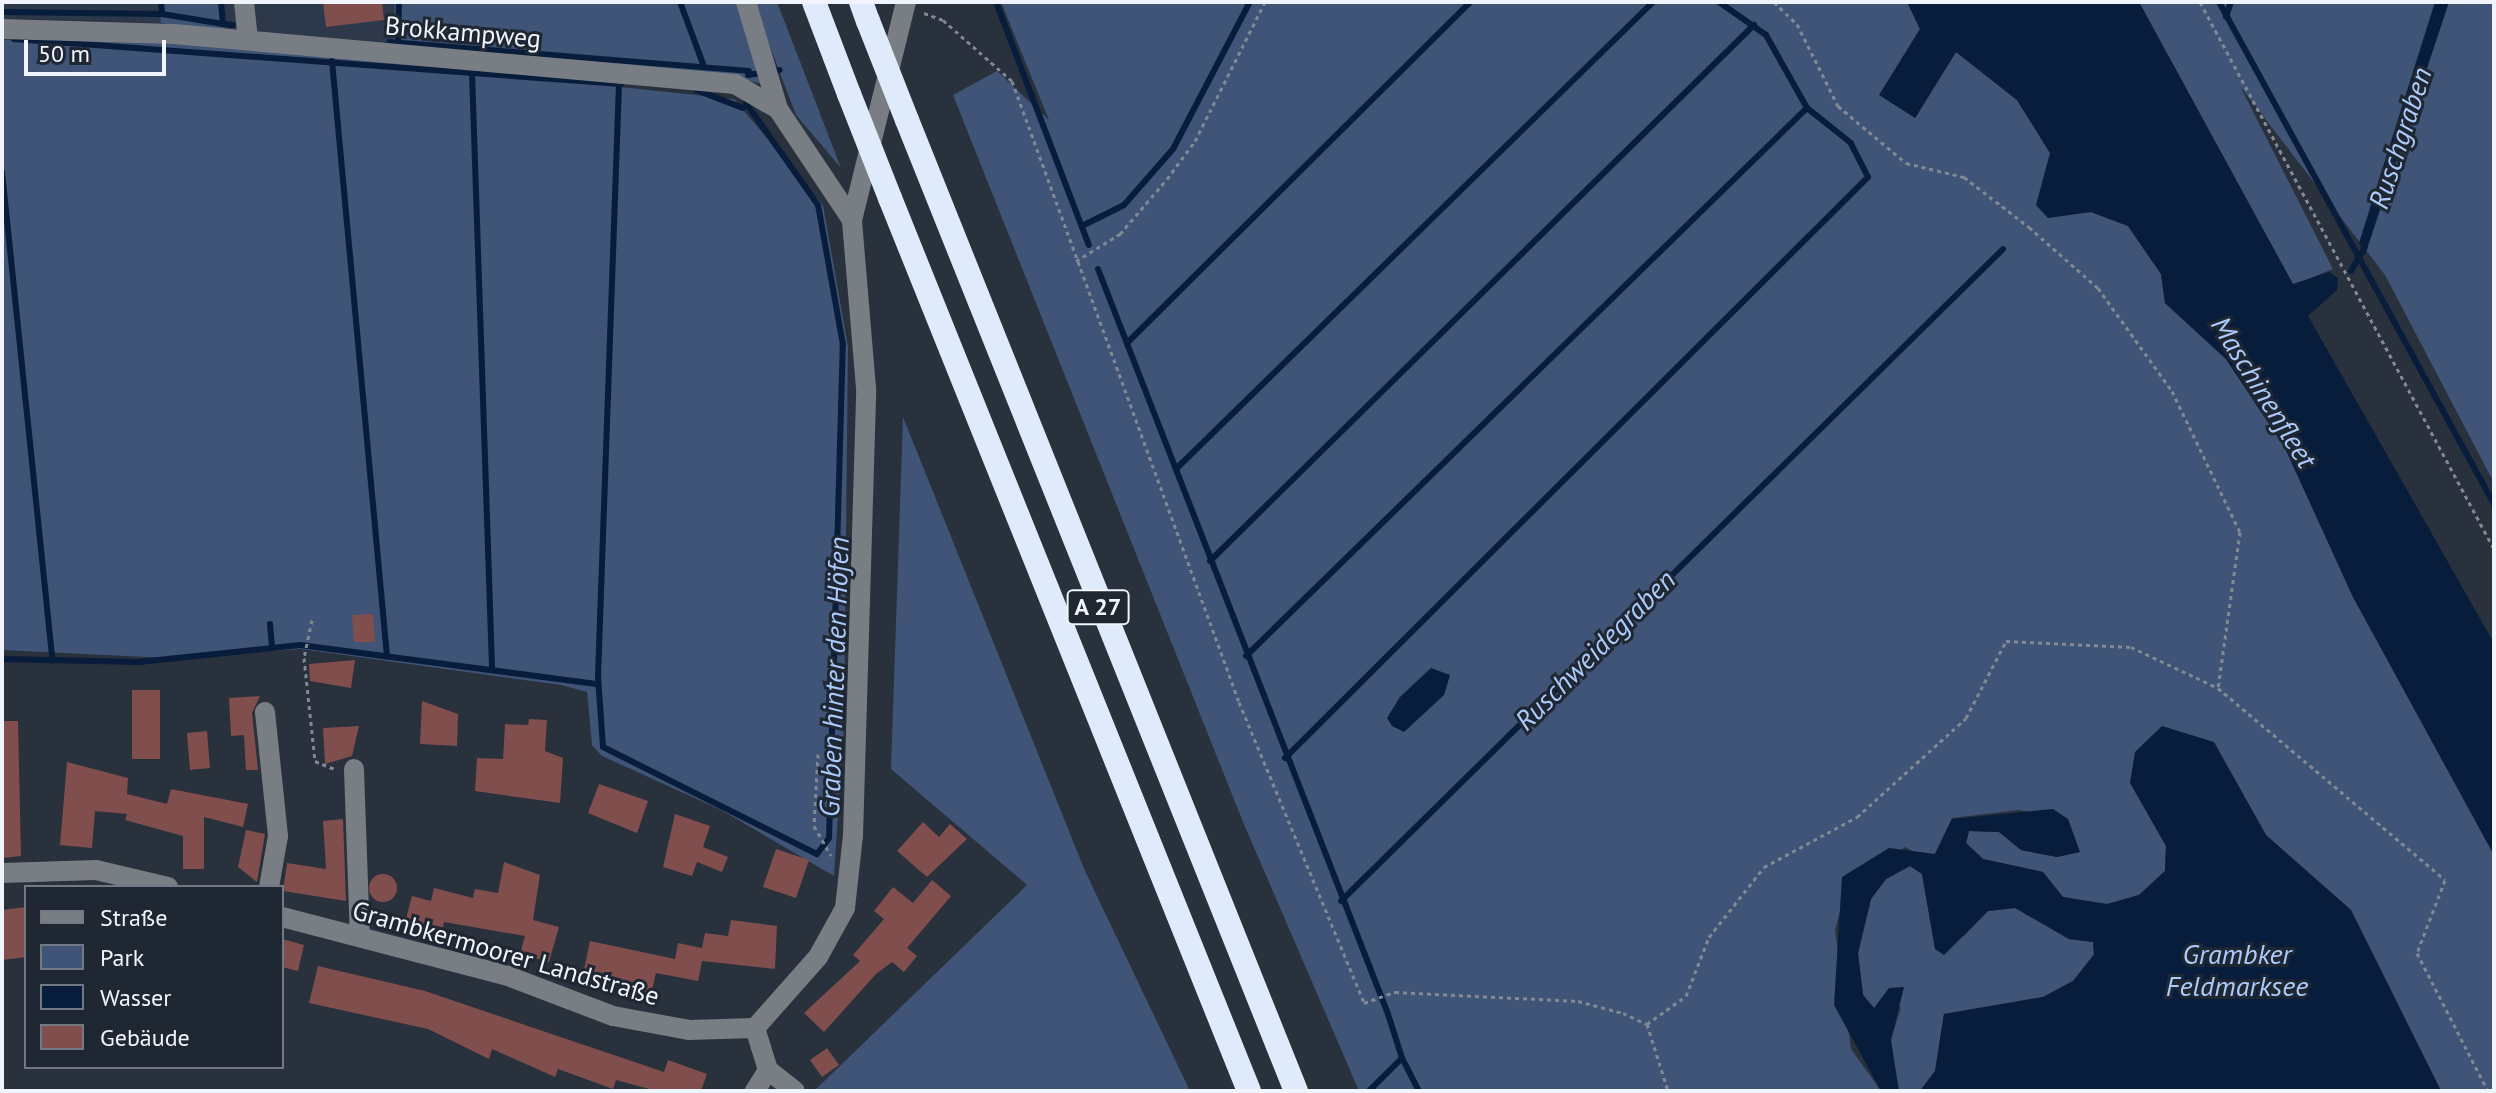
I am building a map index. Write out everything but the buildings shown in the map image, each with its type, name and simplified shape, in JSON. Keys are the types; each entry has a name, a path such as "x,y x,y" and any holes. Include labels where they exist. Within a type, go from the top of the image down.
{"highway":[{"name":"A 27","path":"814,2 1249,1091"},
{"name":"A 27","path":"864,12 1296,1091"}],"street":[{"path":"244,2 248,40"},
{"path":"746,2 774,84 778,109"},
{"path":"795,1091 768,1070 755,1028 818,957 845,908 850,880 866,388 852,220 906,4"},
{"name":"Brokkampweg","path":"2,29 248,40 697,78 752,90 778,109 852,220"},
{"path":"265,712 278,836 269,885"},
{"path":"354,769 360,937"},
{"path":"2,873 96,870 160,885"},
{"name":"Grambkermoorer Landstraße","path":"284,918 508,976 613,1016 689,1030 755,1028"},
{"path":"755,1091 768,1070"}],"path":[{"path":"1076,261 1120,234 1176,166 1265,2"},
{"path":"1774,2 1797,24 1838,106 1906,163 1964,177 2029,227 2098,288 2172,391 2240,532 2218,688"},
{"path":"2200,2 2494,549"},
{"path":"906,4 943,20 1012,81 1239,702 1364,1003 1388,994 1578,1001 1647,1024"},
{"path":"312,620 306,650 315,761 325,771 354,769"},
{"path":"1647,1024 1686,996 1709,937 1764,867 1857,817 1966,718 2006,641 2131,647 2218,688 2445,880 2417,953 2488,1091"},
{"path":"818,754 820,843 826,850"},
{"path":"1647,1024 1668,1091"}],"shaded area":[{"path":"2,2 159,2 161,23 2,18"},
{"path":"223,2 395,2 397,28 392,48 225,30"}],"green space":[{"path":"159,2 223,2 225,30 161,23"},
{"path":"395,2 738,2 766,85 721,74 392,48"},
{"path":"753,2 777,2 841,168 796,115"},
{"path":"1001,2 1907,2 1920,29 1880,94 1916,117 1956,52 2017,100 2050,153 2048,217 2091,212 2128,226 2161,274 2165,303 2226,359 2285,448 2353,597 2494,855 2494,1091 2441,1091 2351,910 2266,835 2214,743 2136,752 2130,782 2166,846 2165,871 2139,895 2107,905 2063,897 2043,872 1983,859 1966,843 1969,831 1999,832 2021,850 2057,857 2079,852 2068,819 2019,810 1952,818 1935,854 1923,857 1905,847 1844,897 1835,930 1851,1049 1881,1091 1359,1091 1243,822 953,95 997,71 1049,120"},
{"path":"2139,2 2494,2 2494,483 2385,275 2240,86 2333,269 2293,285"},
{"path":"2,40 183,41 734,99 823,205 848,347 844,725 834,876 721,810 602,756 592,745 587,692 561,685 301,649 167,658 2,650"},
{"path":"903,417 1085,871 1190,1091 814,1091 1027,885 891,769"},
{"path":"1910,866 1922,874 1935,948 1964,936 1988,911 2016,908 2069,939 2093,942 2094,954 2073,981 2043,997 1944,1014 1935,1071 1920,1091 1899,1091 1890,1070 1891,1040 1901,1007 1874,1008 1863,995 1858,953 1871,899 1886,879"}],"water":[{"name":"Maschinenfleet","path":"1907,2 2139,2 2293,284 2329,272 2338,278 2337,290 2308,316 2494,643 2494,855 2353,597 2285,448 2226,359 2165,303 2161,274 2128,226 2091,212 2048,218 2036,205 2050,153 2017,100 1956,52 1915,118 1879,95 1920,29"},
{"path":"2435,2 2449,2 2365,255 2359,243"},
{"path":"1431,668 1450,675 1444,695 1404,732 1392,726 1387,718 1400,697"},
{"name":"Grambker Feldmarksee","path":"2162,726 2214,742 2266,835 2351,910 2441,1091 1920,1091 1935,1071 1944,1014 2043,997 2073,981 2094,955 2093,942 2069,939 2015,908 1988,911 1944,955 1935,949 1922,874 1910,866 1886,879 1871,899 1858,953 1863,995 1874,1008 1889,988 1904,987 1891,1040 1899,1091 1881,1091 1834,1005 1842,877 1889,848 1935,854 1952,819 2053,809 2068,819 2080,852 2057,857 2021,850 1999,832 1969,831 1966,843 1983,859 2043,872 2063,897 2107,904 2139,895 2165,871 2166,846 2130,783 2135,752"}],"waterway":[{"path":"161,2 162,14"},
{"path":"221,2 223,24 233,25"},
{"path":"398,42 399,2"},
{"path":"680,2 703,64"},
{"path":"996,2 1089,245"},
{"path":"1082,226 1124,205 1173,149 1250,2"},
{"path":"1127,343 1470,2"},
{"path":"1176,469 1653,2"},
{"path":"1285,758 1868,177 1851,143 1807,108 1766,35 1719,2"},
{"path":"2219,2 2494,504"},
{"path":"2226,17 2231,2"},
{"path":"2,12 162,14 223,24"},
{"path":"1210,561 1754,25"},
{"path":"14,39 621,84"},
{"path":"390,42 749,71"},
{"path":"332,61 387,656"},
{"name":"Graben hinter den Höfen","path":"748,75 780,70"},
{"path":"472,73 492,667"},
{"name":"Graben hinter den Höfen","path":"619,84 598,677 603,747 817,854 829,838 843,345 818,205 746,103"},
{"path":"696,90 743,108"},
{"path":"1246,656 1807,108"},
{"path":"2,172 52,660"},
{"name":"Ruschgraben","path":"2351,271 2365,247"},
{"name":"Ruschweidegraben","path":"1341,901 2003,249"},
{"path":"1098,269 1388,1014 1402,1058 1369,1091"},
{"path":"270,624 272,647"},
{"name":"Graben hinter den Höfen","path":"2,659 139,662 300,645 598,684"},
{"path":"1402,1058 1419,1091"}]}
